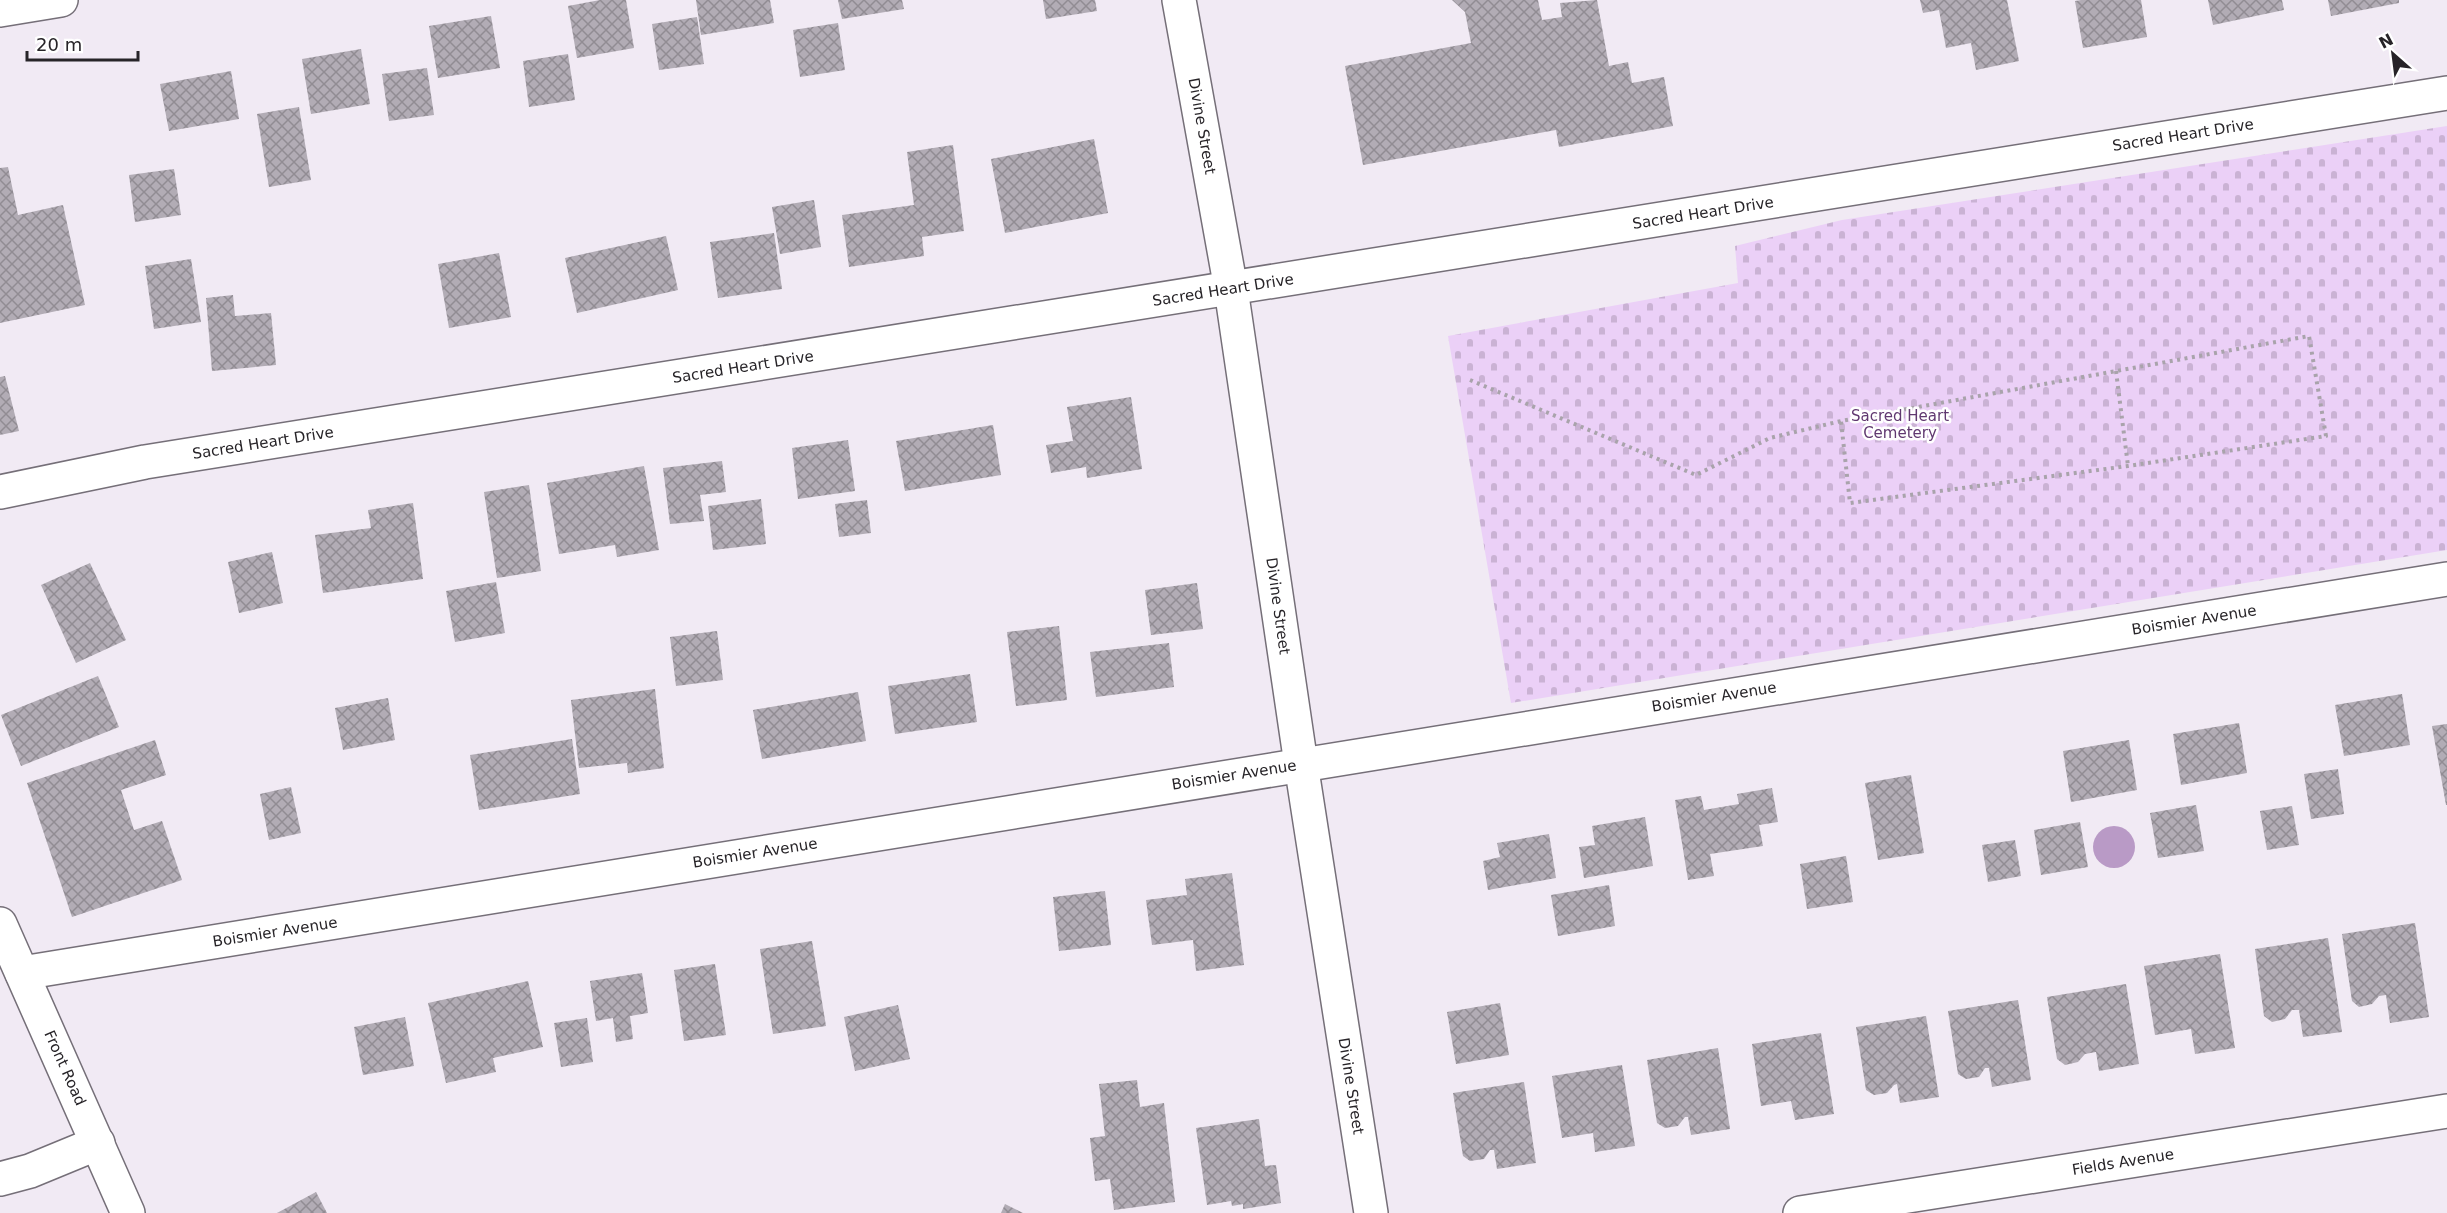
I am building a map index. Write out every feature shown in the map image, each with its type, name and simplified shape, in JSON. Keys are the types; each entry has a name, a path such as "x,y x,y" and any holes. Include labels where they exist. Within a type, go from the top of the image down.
{"street":[{"path":"0,10 61,0"},
{"name":"Divine Street","path":"1179,0 1231,289 1300,764 1371,1213"},
{"name":"Sacred Heart Drive","path":"0,492 145,462 2447,93"},
{"name":"Boismier Avenue","path":"22,973 2447,579"},
{"name":"Front Road","path":"0,924 128,1213"},
{"name":"Fields Avenue","path":"1800,1213 2447,1111"},
{"path":"0,1179 30,1171 98,1143"}],"path":[{"path":"1470,380 1696,475 1770,438 1841,421 2309,336 2325,436 2128,466 1850,503 1841,421"},
{"path":"2116,371 2128,466"}],"green space":[{"name":"Sacred Heart Cemetery","path":"2447,126 2447,550 1511,703 1448,336 1738,283 1735,246 1842,220"}],"shaded area":[{"path":"2114,826 2129,832 2135,847 2129,862 2114,868 2099,862 2093,847 2099,832"}],"building":[{"path":"600,0 626,0 634,48 577,58 568,6"},
{"path":"696,0 770,0 774,23 701,35"},
{"path":"838,0 902,0 904,9 842,19"},
{"path":"1043,0 1095,0 1097,11 1046,19"},
{"path":"1452,0 1538,0 1542,20 1562,17 1560,3 1597,0 1609,66 1628,62 1632,83 1664,77 1673,126 1559,147 1556,130 1363,165 1345,66 1471,43 1465,12"},
{"path":"1920,0 2007,0 2019,61 1976,70 1971,43 1946,48 1939,10 1923,13"},
{"path":"2141,0 2147,37 2083,48 2075,1"},
{"path":"2208,0 2282,0 2284,10 2213,25"},
{"path":"2328,0 2399,0 2399,3 2331,16"},
{"path":"491,16 500,68 438,78 429,26"},
{"path":"697,17 704,64 659,70 652,24"},
{"path":"838,23 845,70 800,77 793,30"},
{"path":"361,49 370,104 311,114 302,59"},
{"path":"568,54 575,100 529,107 523,61"},
{"path":"427,68 434,115 389,121 382,74"},
{"path":"231,71 239,119 169,131 160,84"},
{"path":"299,107 311,180 269,187 257,114"},
{"path":"1094,139 1108,213 1005,233 991,159"},
{"path":"953,145 964,231 922,237 924,256 849,267 842,215 914,205 907,152"},
{"path":"8,167 18,215 63,205 85,305 0,323 0,168"},
{"path":"174,169 181,215 135,222 129,175"},
{"path":"814,200 821,247 780,254 772,207"},
{"path":"774,233 782,289 718,298 710,242"},
{"path":"666,236 678,290 577,313 565,258"},
{"path":"499,253 511,317 449,328 438,264"},
{"path":"191,259 201,322 154,329 145,266"},
{"path":"233,295 235,316 271,313 276,365 212,371 206,298"},
{"path":"5,376 19,431 0,435 0,377"},
{"path":"1131,397 1142,469 1087,478 1086,467 1051,473 1046,445 1073,441 1067,407"},
{"path":"993,425 1001,475 905,491 896,441"},
{"path":"848,440 855,491 798,499 792,448"},
{"path":"722,461 726,492 700,495 704,521 670,524 663,468"},
{"path":"644,466 659,550 617,557 615,545 559,554 547,483"},
{"path":"529,485 541,571 497,578 484,492"},
{"path":"761,499 766,544 713,550 708,506"},
{"path":"867,500 871,533 839,537 835,504"},
{"path":"413,503 423,579 323,593 315,535 371,528 368,510"},
{"path":"272,552 283,603 239,613 228,562"},
{"path":"90,563 126,640 76,663 41,585"},
{"path":"496,582 505,633 455,642 446,591"},
{"path":"1197,583 1203,629 1151,635 1145,590"},
{"path":"1059,626 1067,700 1016,706 1007,632"},
{"path":"717,631 723,680 676,686 670,637"},
{"path":"1169,643 1174,687 1096,697 1090,652"},
{"path":"970,674 977,722 895,734 888,686"},
{"path":"98,676 119,727 21,766 1,715"},
{"path":"655,689 664,768 628,773 627,763 579,768 571,700"},
{"path":"858,692 866,741 762,759 753,710"},
{"path":"2402,694 2410,745 2344,756 2335,705"},
{"path":"388,698 395,740 343,750 335,708"},
{"path":"2239,723 2247,773 2181,785 2173,734"},
{"path":"2447,724 2447,805 2446,805 2432,726"},
{"path":"572,739 580,794 479,810 470,755"},
{"path":"155,740 166,775 121,790 134,830 162,821 182,880 72,917 27,783"},
{"path":"2129,740 2137,790 2071,802 2063,751"},
{"path":"2338,769 2344,814 2311,819 2304,774"},
{"path":"1911,775 1924,853 1878,860 1865,783"},
{"path":"291,787 301,833 269,840 260,794"},
{"path":"1772,788 1778,822 1759,825 1763,846 1710,854 1714,876 1688,880 1675,800 1701,796 1704,810 1739,804 1737,794"},
{"path":"2196,805 2204,851 2158,858 2150,813"},
{"path":"2292,806 2299,845 2267,850 2260,811"},
{"path":"1645,817 1653,866 1584,878 1579,847 1595,845 1592,826"},
{"path":"2080,822 2088,867 2041,875 2034,830"},
{"path":"1549,834 1556,878 1488,890 1483,861 1500,857 1497,843"},
{"path":"2015,840 2021,876 1988,882 1982,845"},
{"path":"1846,856 1853,902 1807,909 1800,864"},
{"path":"1232,873 1244,965 1196,971 1193,940 1152,945 1146,900 1187,895 1185,879"},
{"path":"1609,885 1615,926 1558,936 1551,895"},
{"path":"1105,891 1111,945 1059,951 1053,897"},
{"path":"2415,923 2429,1017 2390,1023 2386,995 2379,996 2372,1004 2359,1007 2352,1001 2342,934"},
{"path":"2328,938 2342,1032 2303,1037 2299,1010 2292,1010 2285,1019 2272,1022 2264,1016 2255,949"},
{"path":"812,941 826,1026 773,1034 760,949"},
{"path":"2220,954 2235,1048 2195,1054 2191,1029 2155,1035 2144,966"},
{"path":"715,964 726,1035 684,1041 674,970"},
{"path":"642,973 648,1013 630,1016 633,1039 616,1042 613,1018 596,1021 590,981"},
{"path":"528,981 543,1047 493,1058 496,1072 446,1083 428,1003"},
{"path":"2126,984 2139,1064 2099,1071 2096,1052 2085,1054 2078,1062 2065,1065 2057,1059 2047,997"},
{"path":"2018,1000 2031,1080 1992,1087 1989,1068 1985,1068 1979,1077 1966,1079 1958,1074 1948,1011"},
{"path":"1500,1003 1509,1055 1456,1064 1447,1012"},
{"path":"898,1005 910,1059 855,1071 844,1017"},
{"path":"1926,1016 1939,1097 1900,1103 1897,1084 1887,1093 1874,1095 1866,1090 1856,1027"},
{"path":"405,1017 414,1066 363,1075 354,1027"},
{"path":"587,1018 593,1062 561,1067 554,1023"},
{"path":"1821,1033 1834,1114 1795,1120 1791,1101 1761,1106 1752,1044"},
{"path":"1718,1048 1730,1129 1691,1135 1688,1117 1685,1117 1678,1126 1665,1128 1657,1123 1647,1060"},
{"path":"1622,1065 1635,1146 1595,1152 1593,1133 1562,1138 1552,1076"},
{"path":"1137,1080 1140,1107 1164,1103 1175,1202 1114,1210 1110,1179 1095,1181 1090,1138 1105,1136 1099,1084"},
{"path":"1524,1082 1536,1163 1497,1169 1494,1150 1490,1150 1484,1159 1470,1161 1463,1156 1453,1093"},
{"path":"1259,1119 1265,1166 1276,1165 1281,1203 1243,1209 1243,1204 1232,1206 1231,1201 1207,1205 1196,1128"},
{"path":"316,1192 327,1213 277,1213"},
{"path":"1005,1204 1023,1213 1001,1213"}]}
